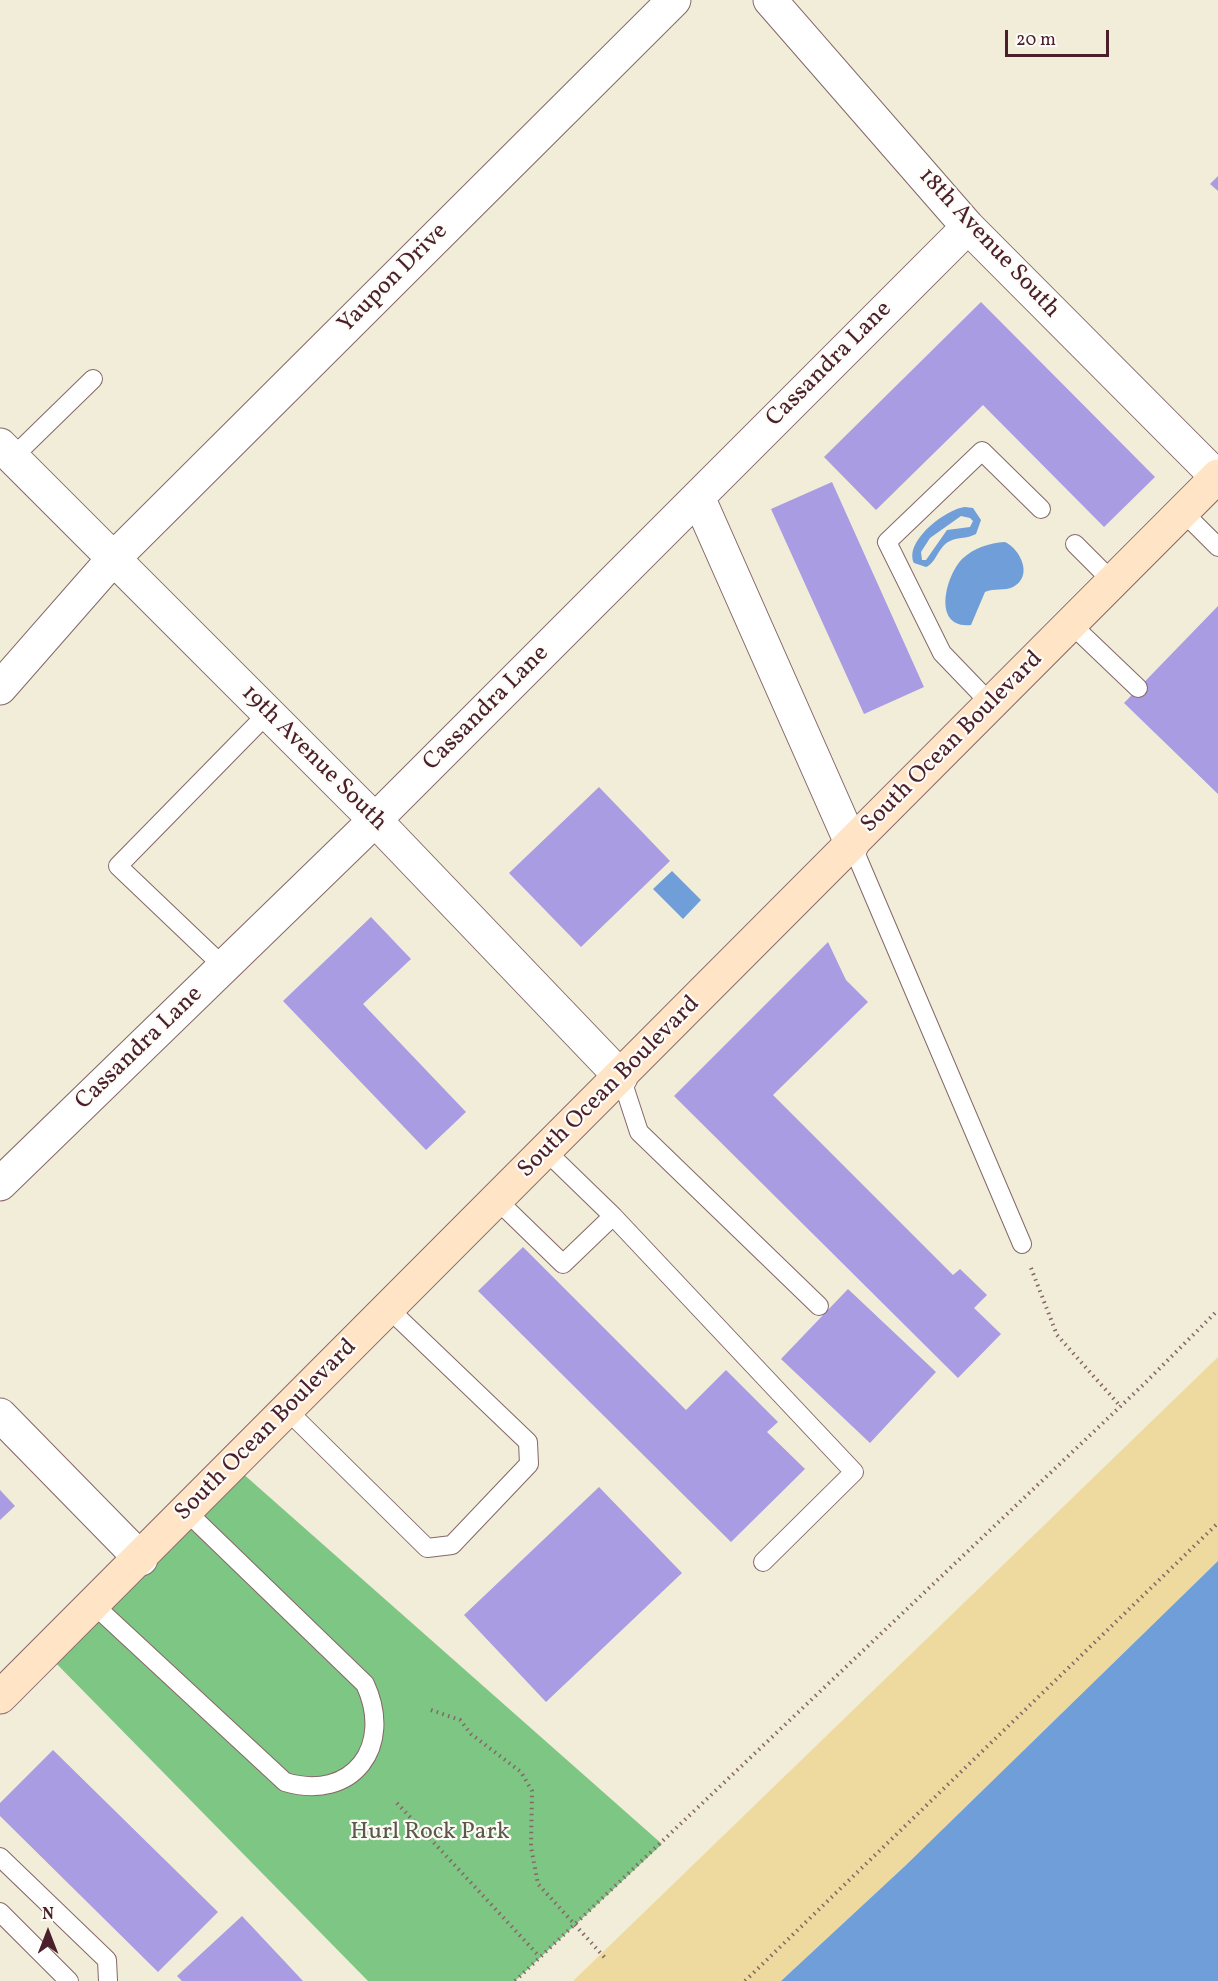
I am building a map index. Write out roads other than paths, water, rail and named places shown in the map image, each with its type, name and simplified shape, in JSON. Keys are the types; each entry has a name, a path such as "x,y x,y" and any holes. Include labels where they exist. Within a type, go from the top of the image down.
{"main road":[{"name":"South Ocean Boulevard","path":"0,1697 141,1559 186,1511 547,1152 1218,477"}],"street":[{"name":"Yaupon Drive","path":"0,688 113,559 674,0"},
{"name":"18th Avenue South","path":"770,0 968,227 1218,477"},
{"name":"Cassandra Lane","path":"0,1184 375,820 968,227"},
{"name":"19th Avenue South","path":"6,452 375,820 621,1077"},
{"path":"698,497 852,844"},
{"path":"0,1415 141,1559"}],"lane":[{"path":"6,452 93,379"},
{"path":"992,705 942,653 887,542 982,451 1041,509"},
{"path":"1183,512 1218,548"},
{"path":"1075,544 1113,582"},
{"path":"1071,624 1138,688"},
{"path":"224,967 118,866 268,713"},
{"path":"852,844 1022,1244"},
{"path":"621,1077 639,1132 819,1306"},
{"path":"547,1152 613,1216 854,1472 763,1562"},
{"path":"497,1200 563,1264 613,1216"},
{"path":"287,1410 428,1548 452,1545 529,1464 528,1442 389,1309"},
{"path":"93,1604 285,1782 314,1787 340,1783 360,1766 372,1746 376,1729 373,1706 365,1684 186,1511"},
{"path":"0,1857 107,1960 108,1981"},
{"path":"0,1912 69,1981"}],"water":[{"path":"973,508 981,520 976,534 948,542 926,567 914,563 915,545 921,536 938,520 957,509","holes":["961,516 973,521 970,527 947,530 926,560 922,560 921,552 930,538"]},
{"path":"1005,542 1011,545 1020,556 1024,570 1019,582 1007,589 985,592 971,625 959,624 951,619 947,611 947,589 956,567 962,559 977,549"},
{"path":"672,871 701,900 683,919 653,889"},
{"path":"1218,1561 1218,1981 781,1981 905,1866"}],"park label":[{"name":"Hurl Rock Park","path":"430,1834"}]}
